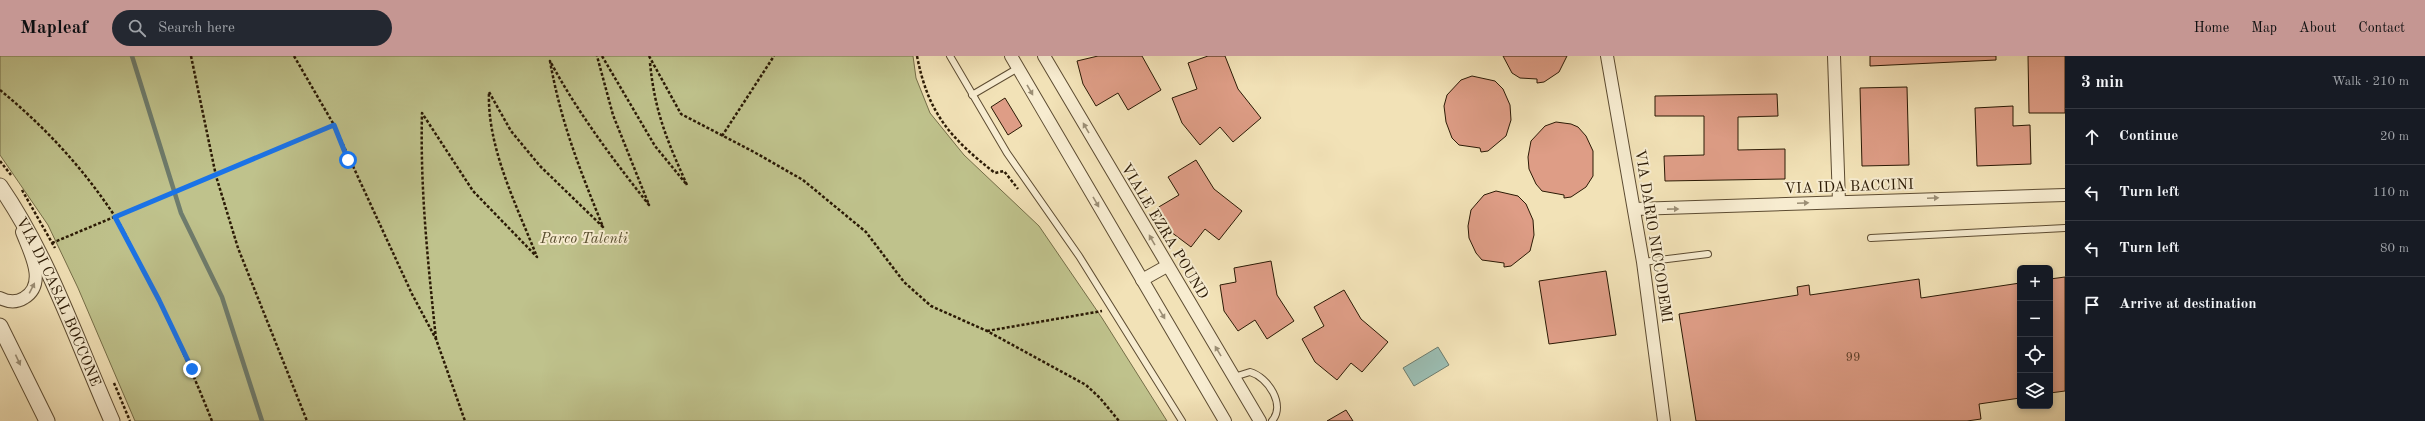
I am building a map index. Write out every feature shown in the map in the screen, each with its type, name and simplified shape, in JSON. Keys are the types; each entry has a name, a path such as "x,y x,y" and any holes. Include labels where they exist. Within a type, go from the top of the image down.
{"street":[{"path":"1011,56 1225,421"},
{"name":"VIALE EZRA POUND","path":"1044,56 1260,421"},
{"name":"VIA DARIO NICCODEMI","path":"1607,56 1643,262 1664,421"},
{"path":"1834,56 1839,202"},
{"name":"VIA DI CASAL BOCCONE","path":"0,186 12,204 49,274 112,421"},
{"name":"VIA IDA BACCINI","path":"1634,209 2065,195"},
{"path":"0,298 12,302 23,299 32,291 36,280 33,264 12,204"},
{"path":"1142,280 1167,266"},
{"path":"0,326 47,421"}],"lane":[{"path":"950,56 1007,152 1080,256 1182,421"},
{"path":"972,95 1018,68"},
{"path":"1871,238 2065,228"},
{"path":"1643,262 1708,254"},
{"path":"1234,377 1250,372 1266,382 1276,398 1278,408 1276,416 1272,421"}],"path":[{"path":"191,56 216,176 238,248 307,421"},
{"path":"294,56 334,125 409,287 436,339 465,421"},
{"path":"436,339 424,219 421,162 422,113 473,191 537,257 503,168 492,125 489,92 511,131 540,166 603,227 570,147 556,97 550,61 570,97 595,135 649,205 613,115 597,56"},
{"path":"602,56 655,146 687,185 660,122 653,91 649,56"},
{"path":"722,136 774,56"},
{"path":"917,56 925,91 934,110 963,148 995,173 1004,171 1023,196"},
{"path":"650,61 682,114 803,180 866,232 904,282 931,306 987,331 1086,385 1100,398 1118,421"},
{"path":"0,90 43,128 90,181 115,217 182,348 212,421"},
{"path":"52,242 216,176 334,125"},
{"path":"1098,305 1107,318"},
{"path":"987,331 1103,311"}],"green space":[{"name":"Parco Talenti","path":"0,56 913,56 916,78 930,113 964,155 1039,226 1102,318 1167,421 135,421 78,288 48,225 0,155"}],"water":[{"path":"1438,347 1449,365 1414,386 1403,368"}],"building":[{"path":"1098,56 1142,56 1161,90 1128,110 1118,93 1096,106 1083,84 1077,61"},
{"path":"1208,56 1225,56 1238,89 1261,118 1233,142 1220,127 1200,145 1182,123 1172,98 1197,89 1188,63"},
{"path":"1503,56 1567,56 1559,72 1544,82 1537,83 1537,79 1520,78 1512,73"},
{"path":"1870,56 1996,56 1996,60 1870,66"},
{"path":"2028,56 2065,56 2065,113 2029,113"},
{"path":"1472,76 1495,81 1503,89 1510,105 1511,120 1506,136 1488,151 1481,152 1480,148 1459,145 1452,138 1446,122 1444,106 1447,95 1461,80"},
{"path":"1907,87 1909,165 1862,166 1860,88"},
{"path":"1777,94 1778,116 1738,117 1738,150 1785,149 1785,179 1665,181 1664,156 1704,155 1704,116 1655,116 1655,96"},
{"path":"1005,98 1022,126 1008,135 991,107"},
{"path":"2013,106 2013,126 2030,125 2031,164 1977,166 1975,108"},
{"path":"1556,122 1571,124 1578,127 1586,136 1593,151 1593,176 1586,187 1571,197 1564,198 1564,195 1542,191 1536,184 1529,169 1528,157 1531,141 1545,126"},
{"path":"1196,160 1214,189 1242,211 1219,240 1205,229 1191,247 1171,232 1157,208 1179,195 1168,177"},
{"path":"1496,191 1518,196 1526,204 1533,220 1534,235 1530,251 1511,266 1504,267 1504,263 1482,260 1476,253 1469,238 1468,226 1471,210 1484,195"},
{"path":"1271,261 1277,295 1294,321 1267,339 1255,320 1238,331 1224,311 1220,285 1236,282 1234,268"},
{"path":"1606,271 1616,335 1549,344 1539,281"},
{"path":"2065,277 2065,391 2053,393 2053,301 2053,279"},
{"path":"1919,279 1921,298 2017,283 2017,398 1979,404 1981,419 1967,421 1696,421 1679,314 1798,295 1797,287 1809,285 1810,295"},
{"path":"1344,290 1361,319 1388,342 1362,372 1351,363 1337,380 1315,362 1302,339 1324,326 1314,307"},
{"path":"1346,410 1353,421 1327,421"}],"waterway":[{"path":"132,56 181,213 222,297 262,421"}],"route":[{"path":"192,369 159,300 115,217 216,176 334,125 348,160"}]}
